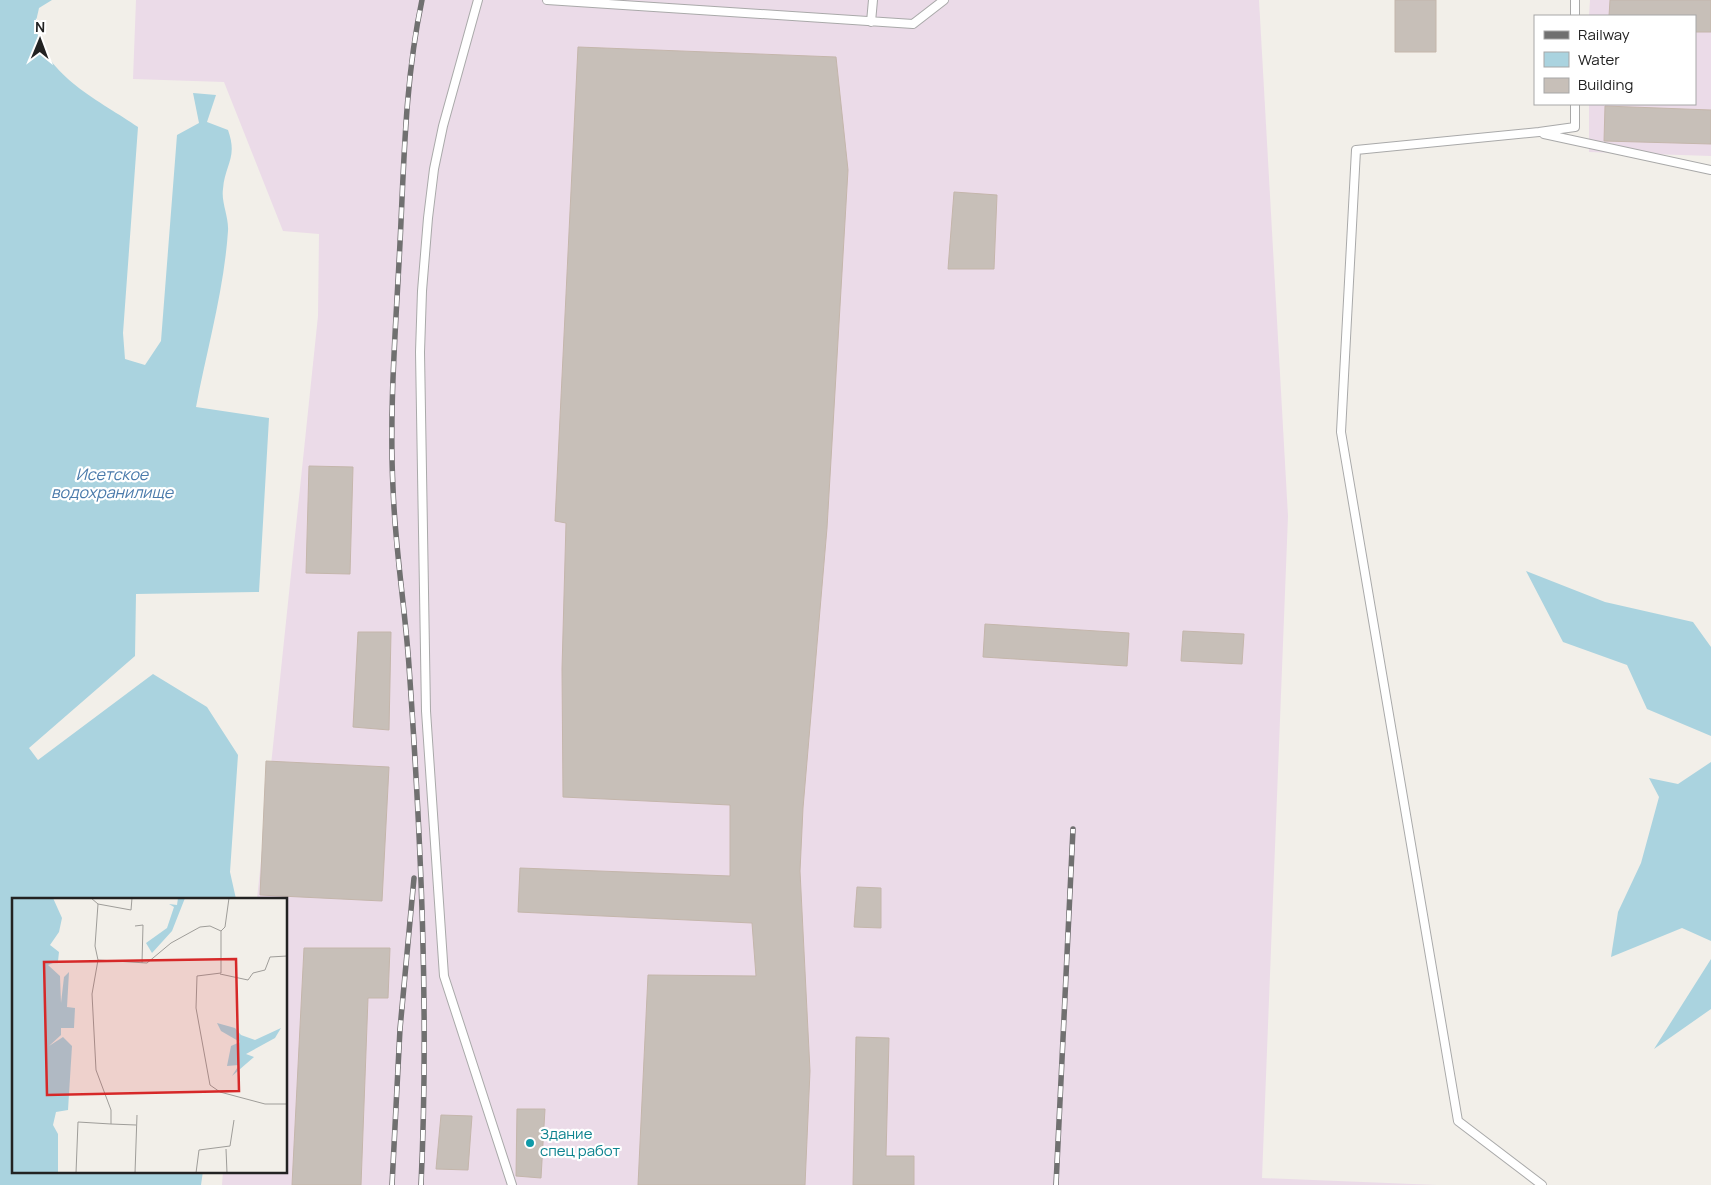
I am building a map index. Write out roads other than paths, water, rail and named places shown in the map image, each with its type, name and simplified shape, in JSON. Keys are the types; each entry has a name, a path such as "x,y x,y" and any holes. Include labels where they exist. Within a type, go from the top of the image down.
{"lane":[{"path":"478,0 443,126 434,169 422,291 420,352 426,711 444,976 512,1185"},
{"path":"547,0 913,24 944,0"},
{"path":"871,22 873,0"},
{"path":"1575,0 1575,15"},
{"path":"1542,1185 1458,1121 1341,432 1356,150 1575,127 1575,105"},
{"path":"1539,132 1711,170"}],"water":[{"name":"Исетское водохранилище","path":"0,0 52,0 39,8 36,20 41,44 50,60 76,86 138,127 123,333 125,359 145,365 161,341 177,135 199,123 193,93 216,95 207,122 228,130 231,140 232,148 224,180 223,194 228,231 219,297 196,407 269,418 259,592 136,594 135,656 29,748 38,760 153,674 207,707 238,755 230,872 236,898 12,898 12,1172 203,1172 201,1185 0,1185"},
{"path":"1526,571 1605,602 1693,622 1711,647 1711,736 1647,709 1627,665 1563,642"},
{"path":"1711,762 1711,941 1682,928 1611,957 1618,912 1641,863 1659,797 1649,778 1678,784"},
{"path":"1711,959 1711,1009 1654,1049"}],"railway":[{"path":"421,1185 424,991 420,860 409,666 394,510 392,427 406,121 412,60 422,0"},
{"path":"1056,1185 1073,829"},
{"path":"392,1185 400,1029 414,878"}],"place":[{"name":"Здание спец работ","path":"530,1143"}]}
